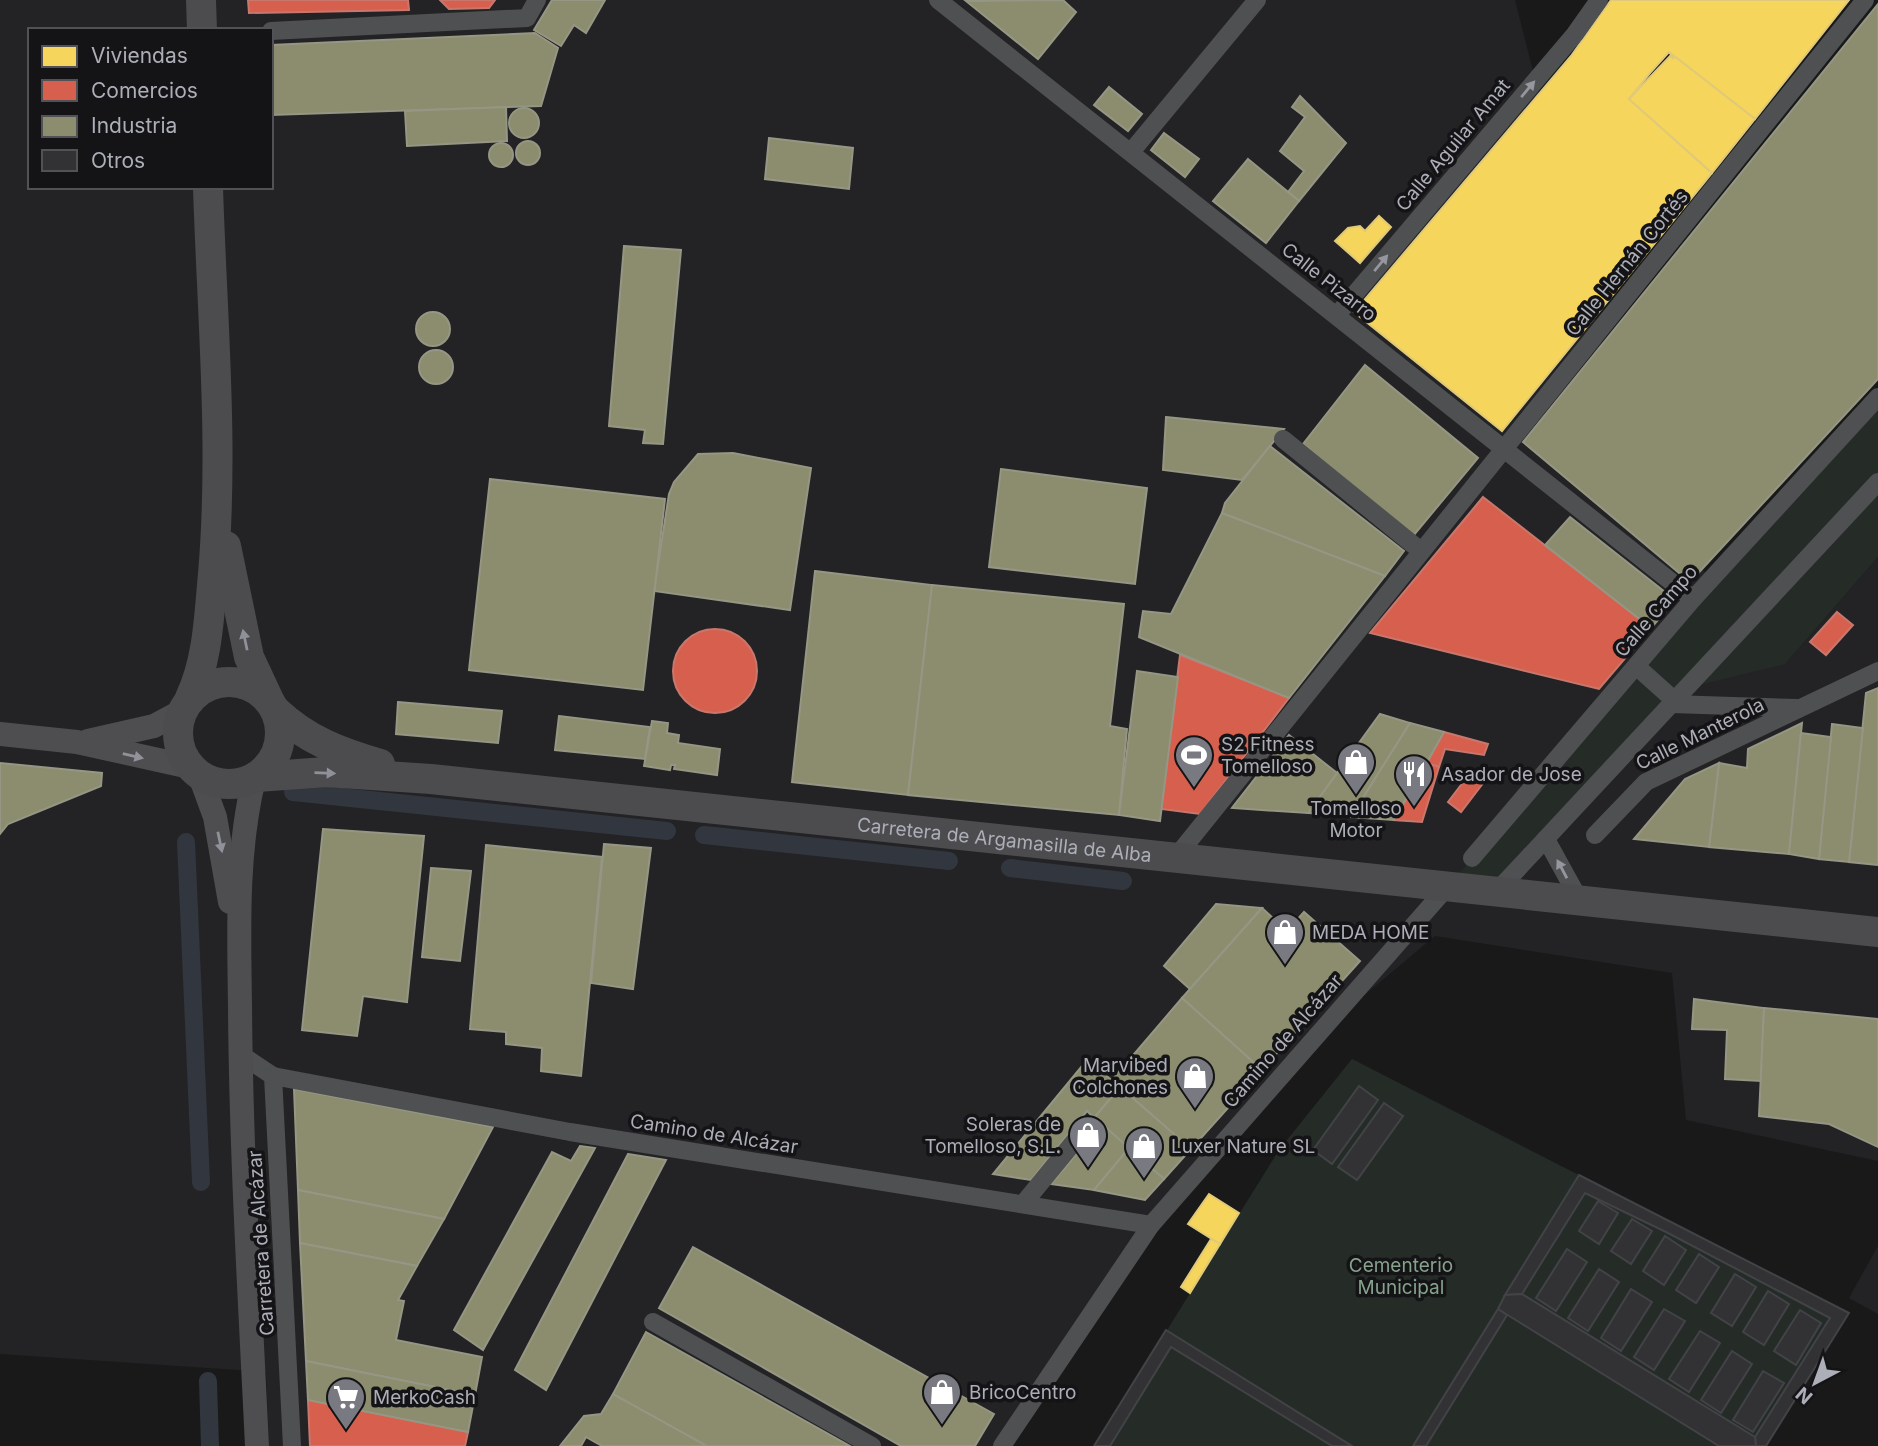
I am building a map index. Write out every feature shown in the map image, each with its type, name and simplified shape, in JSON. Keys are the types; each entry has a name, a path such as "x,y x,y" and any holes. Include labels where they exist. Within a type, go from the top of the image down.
{"highway":[{"path":"201,0 202,28"},
{"path":"208,189 220,508 201,676 186,705 178,740 180,750 195,772 227,785 255,778 326,772 430,779"},
{"path":"220,508 249,657 273,707 280,733 276,754 255,778"},
{"path":"186,705 205,687 222,682 240,683 257,690 298,731 331,749 430,779"},
{"name":"Carretera de Argamasilla de Alba","path":"430,779 1878,932"}],"main road":[{"path":"77,742 154,726 186,705"},
{"path":"0,734 77,742 195,772 215,817 240,962"},
{"path":"255,778 242,842 240,1054 257,1446"}],"street":[{"path":"273,31 527,18 537,0"},
{"name":"Calle Pizarro","path":"938,0 1693,599"},
{"path":"1131,152 1257,0"},
{"name":"Calle Aguilar Amat","path":"1337,315 1575,34 1599,0"},
{"name":"Calle Hernán Cortés","path":"1176,857 1865,0"},
{"name":"Calle Campo","path":"1472,859 1693,599 1878,397"},
{"path":"1283,439 1421,551"},
{"path":"1498,890 1878,482"},
{"path":"1636,666 1673,702"},
{"name":"Calle Manterola","path":"1595,835 1627,798 1646,782 1878,671"},
{"name":"Calle Manterola","path":"1673,702 1800,709"},
{"path":"1603,777 1627,798"},
{"path":"1546,839 1579,899"},
{"name":"Camino de Alcázar","path":"1002,1446 1151,1225 1448,886"},
{"path":"240,1054 272,1076"},
{"name":"Camino de Alcázar","path":"272,1076 570,1132 1151,1225"},
{"name":"Carretera de Alcázar","path":"272,1076 292,1446"},
{"path":"1023,1204 1087,1126"},
{"path":"653,1322 872,1446"}],"shaded area":[{"path":"0,0 1515,0 1641,498 1785,664 1878,557 1878,1161 1686,1120 1672,973 1435,936 1318,1034 1151,1225 1003,1446 269,1446 266,1372 0,1354"},
{"path":"1878,1246 1878,1314 1849,1298"}],"green space":[{"path":"1878,397 1878,557 1785,664 1686,688 1498,890 1448,886"},
{"name":"Cementerio Municipal","path":"1352,1059 1849,1313 1766,1446 1095,1446 1279,1150"}],"building: Viviendas":[{"path":"1611,0 1849,0 1755,119 1669,52 1629,99 1712,173 1502,431 1354,312 1571,56"},
{"path":"1669,52 1755,119 1712,173 1629,99 1670,56 1674,59"},
{"path":"1379,216 1391,227 1360,263 1335,241 1348,228 1360,226 1365,231"},
{"path":"1209,1194 1239,1213 1220,1244 1188,1224"},
{"path":"1211,1239 1220,1244 1190,1293 1181,1287"}],"building: Comercios":[{"path":"248,0 408,0 409,10 249,13"},
{"path":"440,0 495,0 489,8 449,9"},
{"path":"1483,497 1651,628 1599,689 1370,633"},
{"path":"1837,612 1853,625 1826,655 1810,642"},
{"path":"715,629 731,632 745,641 754,655 757,671 754,687 745,701 731,710 715,713 699,710 685,701 676,687 673,671 676,655 685,641 699,632"},
{"path":"1180,655 1289,698 1200,814 1161,809"},
{"path":"1444,732 1488,744 1484,755 1445,749 1439,767 1427,763"},
{"path":"1427,763 1439,767 1422,822 1394,820"},
{"path":"1471,772 1484,782 1461,812 1448,802"},
{"path":"308,1400 468,1432 465,1446 310,1446"}],"building: Industria":[{"path":"552,0 605,0 586,33 574,25 561,46 534,30"},
{"path":"1063,0 1076,12 1038,59 966,1"},
{"path":"1878,4 1878,379 1690,582 1523,442"},
{"path":"535,33 558,48 541,106 273,115 273,45"},
{"path":"1109,87 1142,114 1128,131 1094,105"},
{"path":"1300,96 1346,143 1299,201 1288,192 1304,171 1280,151 1305,117 1292,107"},
{"path":"506,107 507,141 407,146 405,111"},
{"path":"524,108 534,113 539,123 534,133 524,138 514,133 509,123 514,113"},
{"path":"1164,133 1199,159 1185,177 1151,150"},
{"path":"769,138 853,148 849,189 765,179"},
{"path":"528,141 537,144 540,153 537,162 528,165 519,162 516,153 519,144"},
{"path":"501,143 510,146 513,155 510,164 501,167 492,164 489,155 492,146"},
{"path":"1248,159 1299,201 1266,243 1213,201"},
{"path":"624,246 681,250 663,444 643,443 645,430 609,426"},
{"path":"433,312 445,317 450,329 445,341 433,346 421,341 416,329 421,317"},
{"path":"436,350 448,355 453,367 448,379 436,384 424,379 419,367 424,355"},
{"path":"1365,365 1478,458 1413,536 1303,444"},
{"path":"1166,417 1284,429 1242,480 1163,470"},
{"path":"1270,446 1404,551 1385,576 1222,513 1225,503"},
{"path":"733,453 811,468 790,610 654,591 669,494 674,482 698,454"},
{"path":"1001,469 1147,488 1135,584 989,567"},
{"path":"490,479 665,499 643,690 469,670"},
{"path":"1222,513 1385,576 1289,698 1139,637 1143,611 1171,614"},
{"path":"1570,517 1675,600 1651,628 1545,545"},
{"path":"815,571 932,585 908,795 792,782"},
{"path":"932,585 1124,604 1110,726 1127,729 1119,815 908,795"},
{"path":"1137,671 1178,677 1160,821 1119,815"},
{"path":"1878,688 1878,865 1849,862 1866,693"},
{"path":"398,702 502,711 498,743 396,734"},
{"path":"1380,714 1410,723 1351,817 1308,813"},
{"path":"559,716 650,727 645,759 555,750"},
{"path":"652,721 668,723 667,733 679,735 678,743 720,749 717,775 674,769 675,765 671,765 670,770 644,766"},
{"path":"1410,723 1444,732 1394,820 1351,817"},
{"path":"1802,723 1789,854 1709,847 1719,763 1747,768 1748,749"},
{"path":"1832,724 1863,728 1849,862 1819,859"},
{"path":"1801,733 1831,737 1819,859 1789,854"},
{"path":"1289,735 1337,773 1308,813 1232,808"},
{"path":"0,763 102,773 101,786 8,824 0,834"},
{"path":"1719,763 1709,847 1634,839 1685,779"},
{"path":"323,829 424,836 407,1002 363,996 357,1036 302,1030"},
{"path":"604,844 651,848 633,989 591,983"},
{"path":"486,845 602,857 581,1076 541,1071 542,1048 506,1044 506,1032 470,1029"},
{"path":"431,868 471,871 460,961 422,957"},
{"path":"1216,904 1262,908 1190,989 1164,966"},
{"path":"1262,908 1287,931 1304,912 1360,961 1262,1070 1182,998"},
{"path":"1182,998 1262,1070 1191,1149 1112,1080"},
{"path":"1694,999 1764,1008 1761,1081 1725,1079 1727,1030 1692,1029"},
{"path":"1764,1008 1878,1019 1878,1147 1829,1124 1759,1116"},
{"path":"1087,1060 1120,1087 1094,1118 1087,1111 1031,1180 993,1174"},
{"path":"1120,1087 1191,1149 1164,1179 1094,1118"},
{"path":"294,1089 493,1127 444,1219 298,1190"},
{"path":"1102,1124 1129,1148 1094,1190 1051,1184"},
{"path":"580,1146 595,1148 483,1350 454,1330 552,1152 571,1161"},
{"path":"1129,1148 1164,1179 1145,1200 1094,1190"},
{"path":"628,1154 666,1160 546,1390 515,1370"},
{"path":"298,1190 444,1219 417,1266 300,1243"},
{"path":"300,1243 417,1266 398,1300 404,1301 396,1340 482,1357 475,1395 306,1361"},
{"path":"693,1247 994,1414 975,1446 901,1446 659,1308"},
{"path":"646,1332 850,1446 707,1446 613,1394"},
{"path":"306,1361 475,1395 468,1432 308,1400"},
{"path":"613,1394 707,1446 602,1446 586,1437 581,1446 560,1446 584,1416 601,1414"}],"building: Otros":[{"path":"1359,1086 1378,1100 1332,1164 1313,1150"},
{"path":"1384,1103 1403,1116 1357,1180 1338,1167"},
{"path":"1579,1175 1849,1313 1766,1446 1756,1446 1755,1437 1830,1318 1585,1193 1522,1294 1505,1295"},
{"path":"1598,1201 1618,1213 1599,1244 1579,1231"},
{"path":"1632,1219 1652,1231 1631,1264 1611,1251"},
{"path":"1665,1236 1686,1250 1664,1285 1643,1271"},
{"path":"1567,1249 1587,1262 1556,1311 1536,1298"},
{"path":"1699,1254 1719,1267 1696,1303 1676,1290"},
{"path":"1599,1269 1619,1282 1588,1331 1568,1318"},
{"path":"1735,1274 1756,1287 1732,1326 1711,1313"},
{"path":"1631,1289 1652,1302 1621,1351 1601,1338"},
{"path":"1768,1291 1789,1304 1764,1345 1743,1332"},
{"path":"1522,1294 1755,1437 1756,1446 1719,1446 1498,1309 1505,1295"},
{"path":"1498,1309 1507,1315 1426,1446 1413,1446"},
{"path":"1664,1309 1685,1321 1654,1370 1634,1357"},
{"path":"1800,1310 1821,1323 1796,1365 1774,1351"},
{"path":"1166,1330 1352,1446 1332,1446 1171,1347 1110,1446 1094,1446"},
{"path":"1700,1331 1720,1343 1689,1392 1669,1379"},
{"path":"1732,1351 1752,1364 1721,1413 1701,1400"},
{"path":"1763,1371 1784,1383 1753,1432 1733,1420"}],"waterway":[{"path":"293,792 667,831"},
{"path":"704,835 949,861"},
{"path":"186,842 201,1182"},
{"path":"1010,868 1123,881"},
{"path":"208,1381 210,1446"}],"place":[{"name":"S2 Fitness Tomelloso","path":"1194,789"},
{"name":"Tomelloso Motor","path":"1356,796"},
{"name":"Asador de Jose","path":"1414,808"},
{"name":"MEDA HOME","path":"1285,966"},
{"name":"Marvibed Colchones","path":"1195,1110"},
{"name":"Soleras de Tomelloso, S.L.","path":"1088,1169"},
{"name":"Luxer Nature SL","path":"1144,1180"},
{"name":"BricoCentro","path":"942,1426"},
{"name":"MerkoCash","path":"346,1431"}]}
